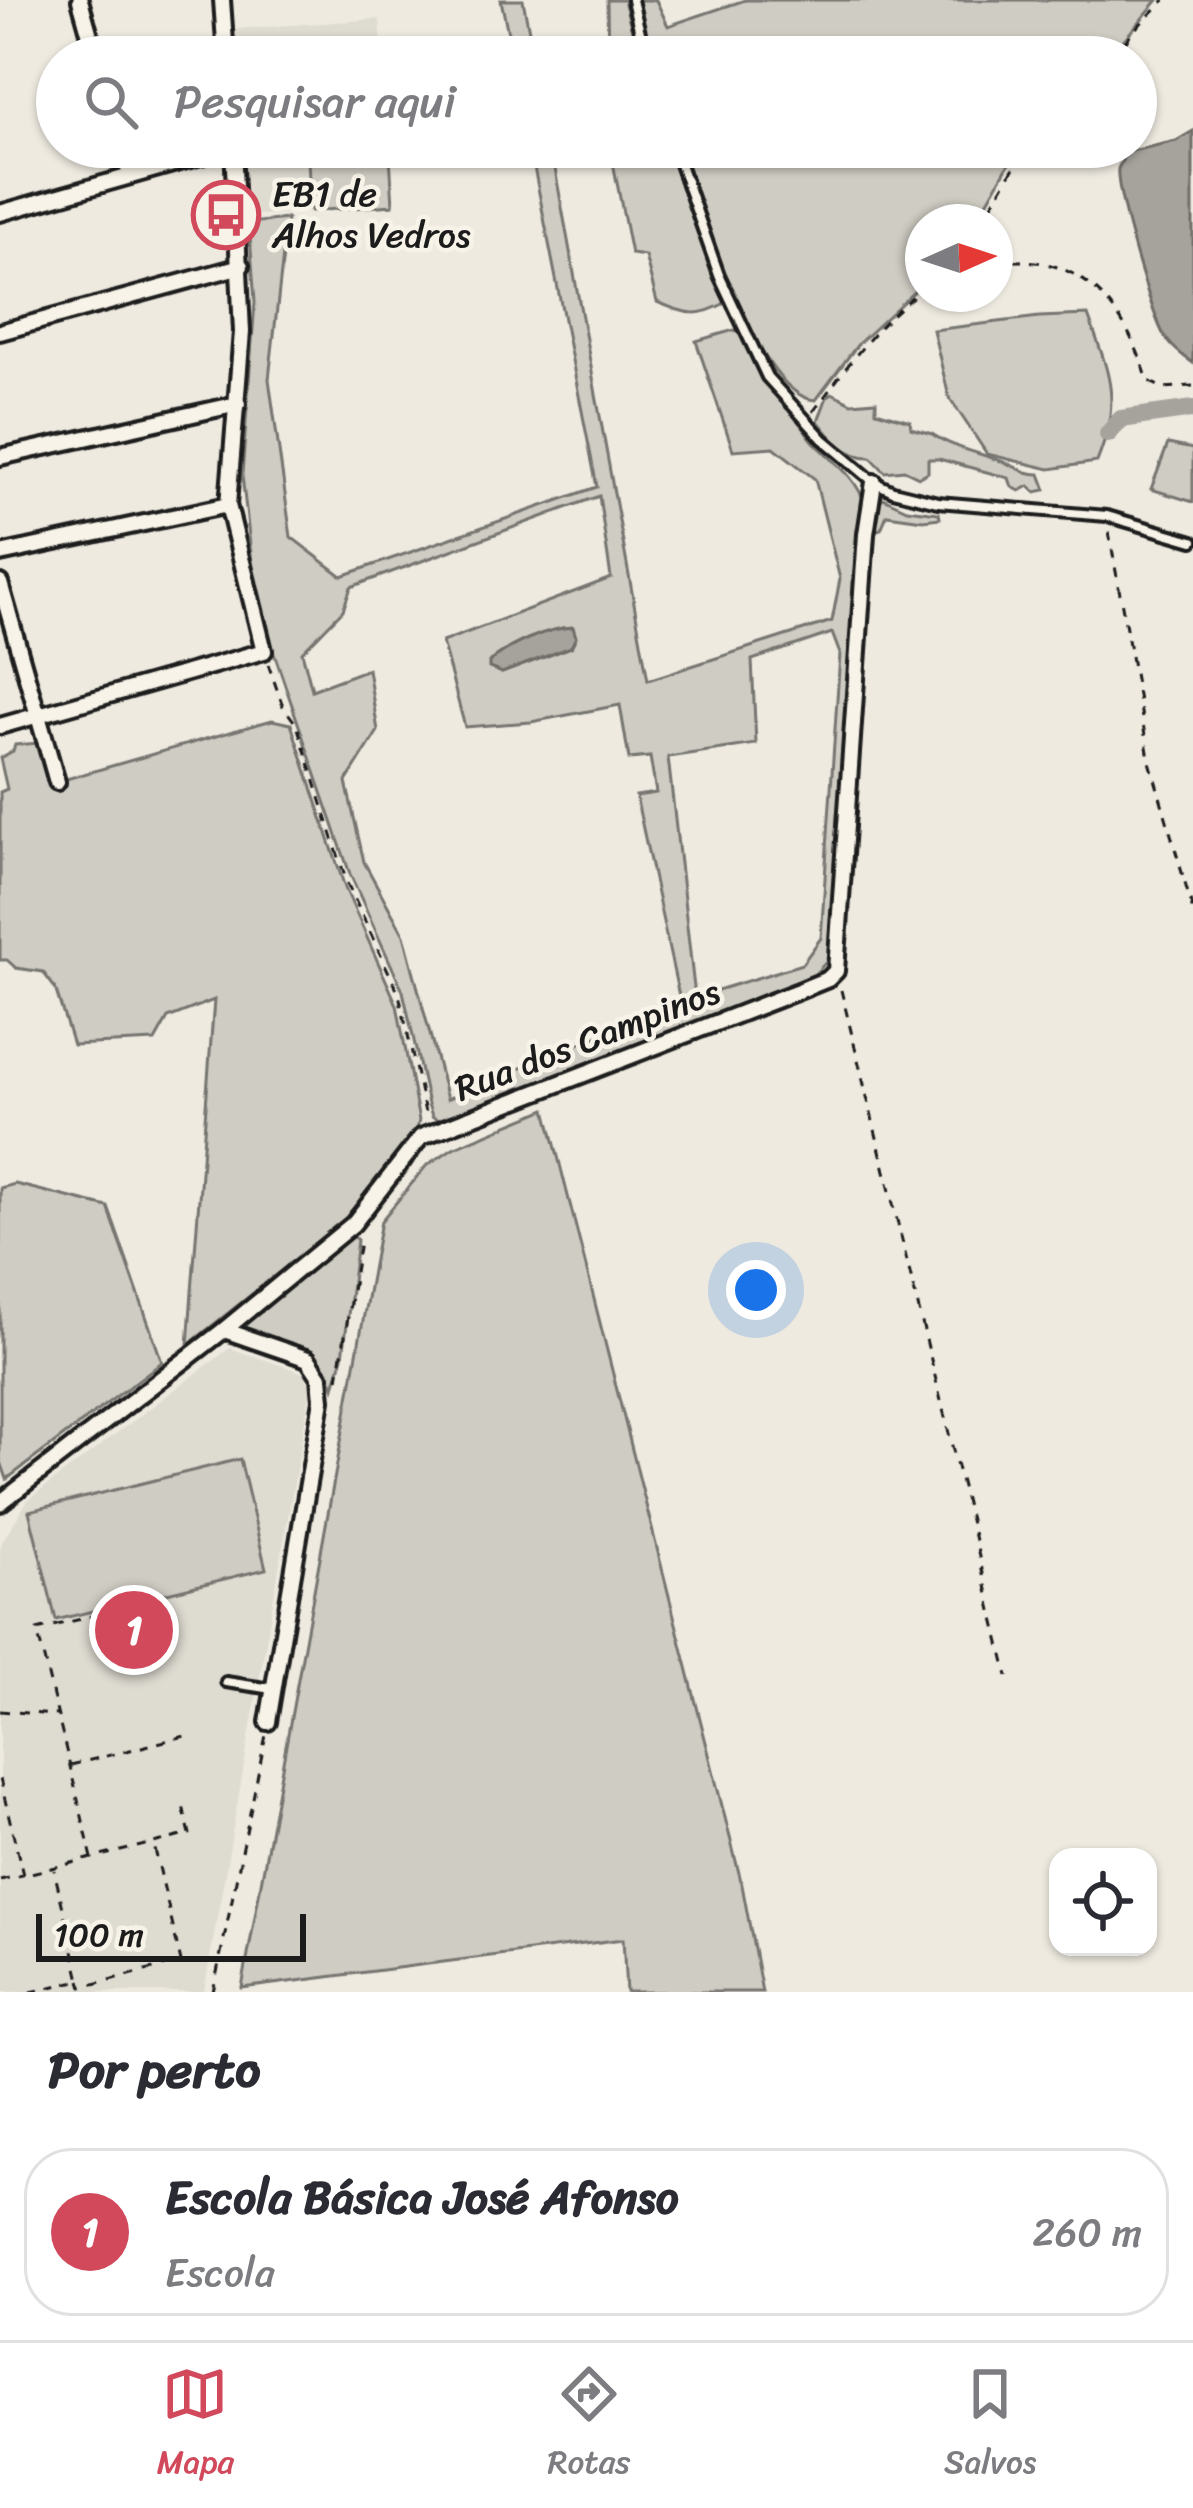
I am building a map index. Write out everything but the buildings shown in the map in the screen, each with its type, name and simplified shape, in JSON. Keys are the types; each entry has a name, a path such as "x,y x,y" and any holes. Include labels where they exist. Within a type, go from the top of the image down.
{"street":[{"path":"80,0 90,36"},
{"path":"222,0 225,36"},
{"path":"128,168 130,175"},
{"path":"0,213 156,168"},
{"path":"0,726 264,651 228,505 238,404 241,266 234,168"},
{"path":"0,332 241,266"},
{"path":"0,458 238,404"},
{"path":"836,971 866,534 874,482"},
{"path":"0,554 228,505"},
{"path":"0,583 57,782"},
{"name":"Rua dos Campinos","path":"0,1503 224,1330 364,1214 421,1137 814,985 836,971"},
{"path":"224,1330 308,1359 320,1377 322,1400 268,1722"}],"lane":[{"path":"632,0 641,36"},
{"path":"681,168 719,275 767,377 823,440 874,482 938,502 1107,515 1193,541"},
{"path":"226,1682 273,1690"}],"path":[{"path":"1129,36 1165,0"},
{"path":"993,204 1014,168"},
{"path":"1013,260 1048,266 1101,291 1138,346 1148,382 1163,388 1193,386"},
{"path":"808,419 866,339 905,303"},
{"path":"1107,515 1149,758 1193,910"},
{"path":"264,651 284,706 297,725 346,883 399,994 429,1133"},
{"path":"836,971 1008,1676"},
{"path":"335,1390 345,1358 364,1214"},
{"path":"92,1858 37,1630 153,1601"},
{"path":"0,1711 57,1714"},
{"path":"213,1992 268,1722"},
{"path":"70,1765 189,1735"},
{"path":"0,1778 23,1875"},
{"path":"0,1880 190,1834 182,1802"},
{"path":"53,1868 82,1987 181,1962 153,1843"},
{"path":"32,1992 80,1980"}],"shaded area":[{"path":"501,0 523,0 530,36 509,36"},
{"path":"607,0 624,0 633,36 608,36"},
{"path":"638,0 656,0 668,26 745,0 1158,0 1127,36 647,36"},
{"path":"380,19 381,36 236,36 235,29"},
{"path":"1193,131 1193,363 1171,344 1159,325 1128,226 1118,169 1157,168 1157,145"},
{"path":"246,168 391,168 394,205 249,216"},
{"path":"308,168 391,168 393,205 311,211"},
{"path":"534,168 555,168 648,680 832,621 840,579 815,479 774,447 733,450 696,341 734,330 744,334 763,377 813,441 851,478 865,503 831,957 809,980 438,1120 432,1116 403,991 350,874 272,647 254,580 242,475 255,302 249,223 287,219 269,379 291,537 342,576 597,487","holes":["599,496 611,578 442,642 465,727 531,722 620,705 629,759 650,757 656,793 636,796 680,1001 447,1099 404,935 364,862 346,782 378,731 368,669 312,690 302,652 343,610 351,587","562,628 571,647 502,673 497,655","832,633 840,654 821,938 802,964 695,997 668,757 756,744 752,660"]},
{"path":"614,168 676,168 727,302 693,313 657,302 645,256 631,254"},
{"path":"689,168 1007,168 986,204 905,204 905,300 858,344 816,400 794,390 772,366 751,332 715,249"},
{"path":"1088,315 1111,404 1097,462 1050,469 987,454 949,397 933,330"},
{"path":"832,393 852,403 876,401 876,411 910,421 911,428 1040,474 1046,490 1036,492 1029,486 1020,491 1009,478 939,459 928,459 928,472 919,477 904,470 885,472 871,457 841,446 818,421"},
{"path":"1168,444 1193,449 1193,502 1151,489"},
{"path":"883,498 907,509 939,513 940,518 887,515 881,529 870,530 875,505"},
{"path":"573,627 576,637 571,647 502,673 489,668 489,662 518,644"},
{"path":"272,720 291,724 345,888 397,1005 419,1121 347,1218 188,1345 214,1000 168,1018 155,1041 73,1045 55,988 43,972 0,960 0,792 7,789 0,758 15,745 39,743 61,785 66,779"},
{"path":"546,1109 742,1885 762,1992 626,1992 623,1939 242,1988 381,1221 426,1166 453,1148"},
{"path":"15,1184 108,1207 162,1362 7,1479 0,1459 0,1188"},
{"path":"350,1233 357,1240 343,1357 334,1387 307,1354 240,1327"},
{"path":"230,1348 304,1373 311,1387 204,1992 0,1992 0,1545 28,1500"},
{"path":"240,1459 266,1569 56,1620 29,1511"}],"waterway":[{"path":"1108,434 1121,419 1193,409"}],"place":[{"name":"EB1 de Alhos Vedros","path":"226,215"},
{"name":"Escola Básica José Afonso","path":"134,1630"}]}
